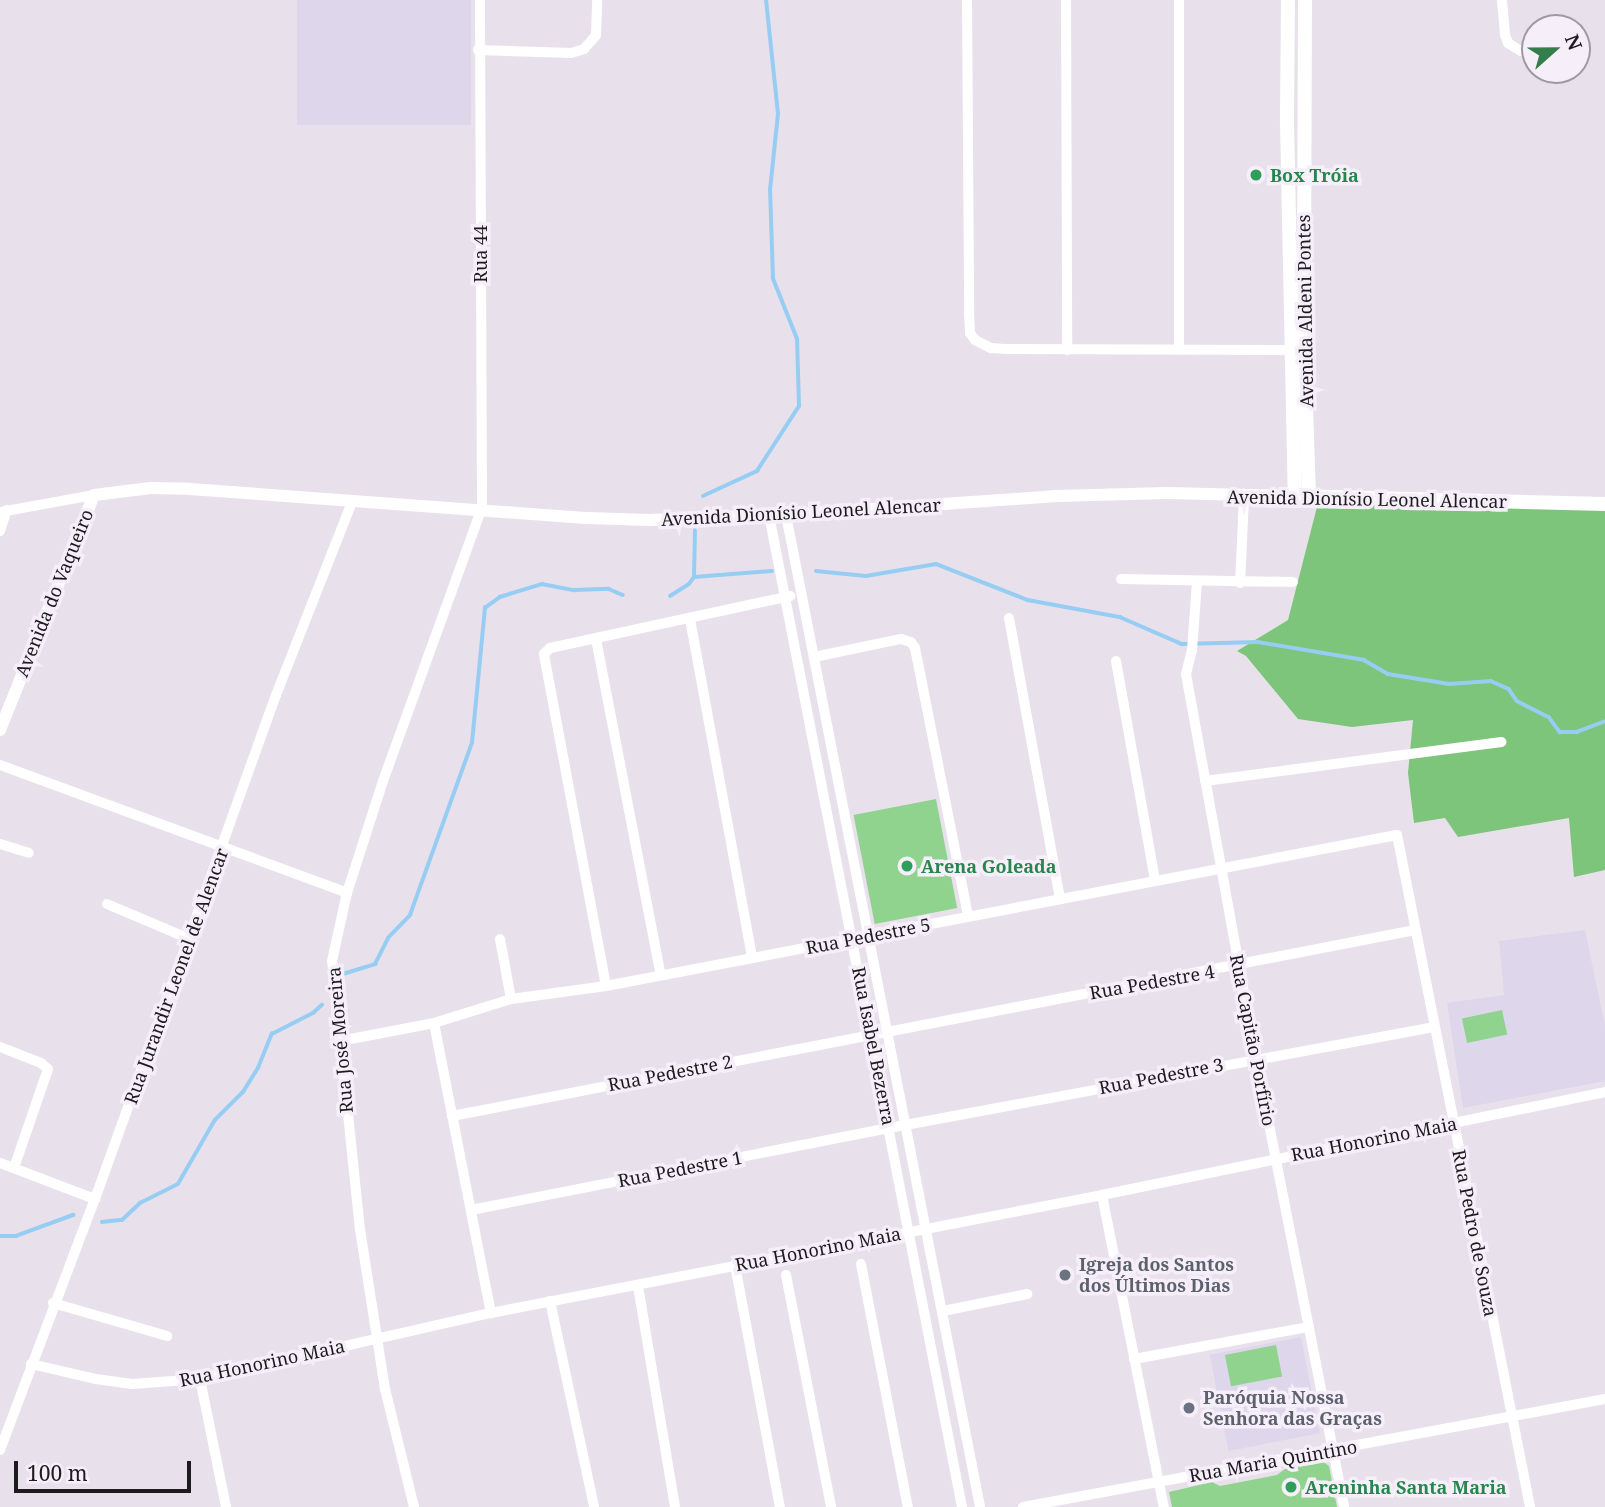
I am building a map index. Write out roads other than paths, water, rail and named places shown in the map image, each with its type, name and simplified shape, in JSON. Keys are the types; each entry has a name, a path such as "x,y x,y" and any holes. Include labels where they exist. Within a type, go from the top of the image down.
{"main road":[{"name":"Avenida Aldeni Pontes","path":"1288,0 1302,496"},
{"name":"Avenida Aldeni Pontes","path":"1298,350 1305,0"},
{"name":"Avenida Dionísio Leonel Alencar","path":"1302,496 1605,503"}],"street":[{"name":"Rua 44","path":"480,0 478,50 482,508"},
{"path":"478,50 571,53 589,46 594,39 597,0"},
{"path":"967,0 970,333 982,345 1007,349 1298,350"},
{"path":"1066,0 1067,350"},
{"path":"1179,0 1179,348"},
{"path":"1502,0 1505,35 1508,43 1521,51"},
{"name":"Avenida Dionísio Leonel Alencar","path":"4,511 93,495 177,488 352,502 482,508 599,519 786,515 1056,496 1167,493 1244,497 1302,496"},
{"name":"Avenida do Vaqueiro","path":"0,730 93,495"},
{"path":"1240,583 1244,497"},
{"name":"Rua Jurandir Leonel de Alencar","path":"0,1450 53,1303 95,1199 276,695 352,502"},
{"name":"Rua José Moreira","path":"414,1507 388,1400 360,1230 334,995 333,951 347,893 383,781 482,508"},
{"path":"0,531 4,511"},
{"name":"Rua Isabel Bezerra","path":"768,515 872,1034 962,1507"},
{"name":"Rua Isabel Bezerra","path":"786,515 870,934 979,1507"},
{"path":"1121,579 1293,582"},
{"name":"Rua Capitão Porfírio","path":"1197,582 1193,642 1185,674 1256,1058 1344,1507"},
{"path":"606,986 543,656 550,648 801,594"},
{"path":"1009,618 1060,899"},
{"path":"690,619 752,958"},
{"path":"596,639 661,975"},
{"path":"814,657 901,639 911,642 915,648 968,916"},
{"path":"1116,661 1155,881"},
{"path":"1205,781 1501,742"},
{"path":"0,765 347,893"},
{"name":"Rua Pedestre 5","path":"340,1041 433,1023 511,999 606,986 1397,835"},
{"name":"Rua Pedro de Souza","path":"1397,835 1530,1507"},
{"path":"0,844 29,853"},
{"path":"107,904 190,939"},
{"name":"Rua Pedestre 4","path":"888,1030 1239,966 1415,930"},
{"path":"500,939 511,999"},
{"path":"433,1023 491,1313"},
{"name":"Rua Pedestre 3","path":"889,1128 1434,1027"},
{"name":"Rua Pedestre 2","path":"452,1116 888,1030"},
{"path":"0,1047 40,1063 48,1069 14,1168"},
{"name":"Rua Honorino Maia","path":"31,1364 132,1384 200,1379 491,1313 1102,1195 1605,1092"},
{"name":"Rua Pedestre 1","path":"471,1210 889,1128"},
{"path":"0,1163 95,1199"},
{"path":"1102,1195 1164,1507"},
{"path":"861,1264 908,1507"},
{"path":"735,1265 780,1507"},
{"path":"786,1275 831,1507"},
{"path":"638,1286 675,1507"},
{"path":"943,1311 1027,1294"},
{"path":"550,1301 594,1507"},
{"path":"53,1303 167,1336"},
{"path":"1134,1359 1308,1327"},
{"path":"936,1372 954,1369"},
{"path":"200,1379 226,1507"},
{"name":"Rua Maria Quintino","path":"1023,1507 1605,1399"}],"waterway":[{"path":"703,496 757,471 799,406 797,339 773,279 770,190 778,114 766,0"},
{"path":"670,596 689,584 694,577 695,531"},
{"path":"816,571 866,576 936,564 1028,600 1120,617 1182,644 1258,642 1364,660 1388,674 1449,684 1491,681 1509,689 1517,701 1549,717 1560,732 1577,732 1605,721"},
{"path":"694,577 772,571"},
{"path":"337,980 343,974 375,964 388,938 410,915 472,743 485,608 500,597 542,584 574,590 609,589 623,595"},
{"path":"102,1222 122,1220 140,1203 178,1184 215,1120 243,1092 258,1068 272,1034 313,1013 322,1005"},
{"path":"0,1236 16,1236 73,1215"}],"place":[{"name":"Box Tróia","path":"1256,175"},
{"name":"Arena Goleada","path":"907,866"},
{"name":"Igreja dos Santos dos Últimos Dias","path":"1065,1275"},
{"name":"Paróquia Nossa Senhora das Graças","path":"1189,1408"},
{"name":"Areninha Santa Maria","path":"1291,1487"}]}
